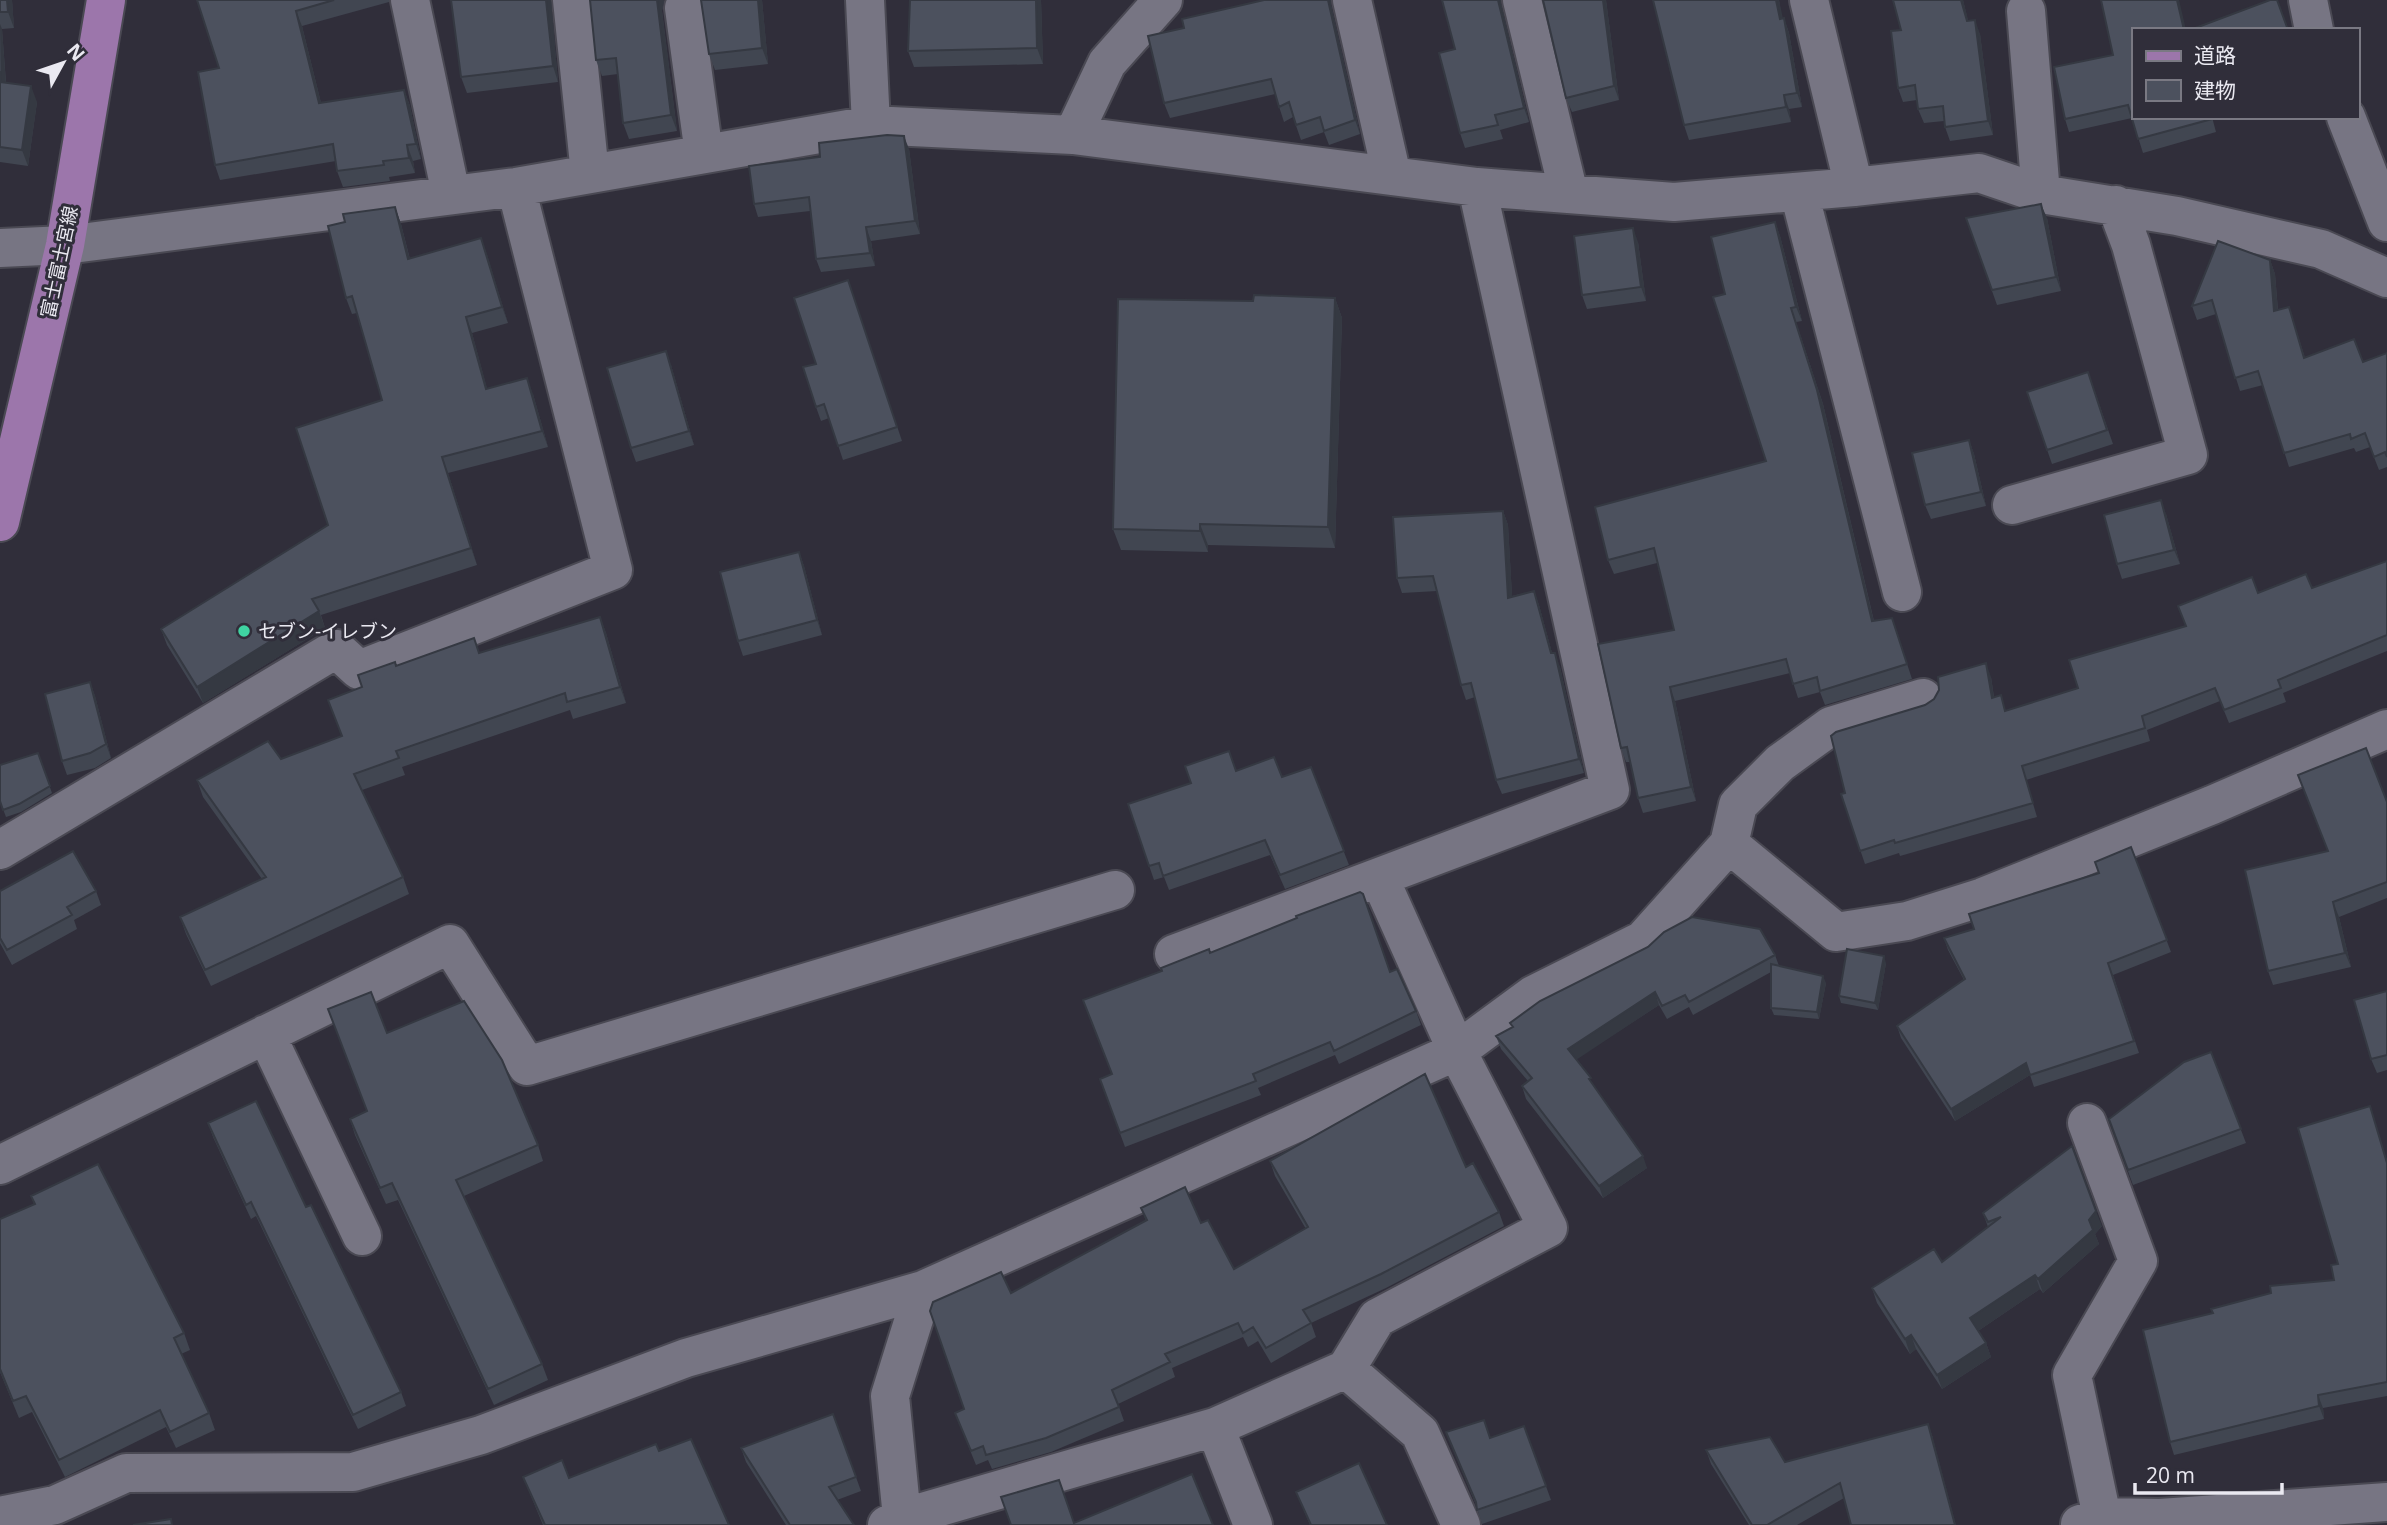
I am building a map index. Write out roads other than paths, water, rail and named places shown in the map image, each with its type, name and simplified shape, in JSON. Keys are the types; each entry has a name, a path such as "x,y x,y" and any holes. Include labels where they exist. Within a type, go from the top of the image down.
{"main road":[{"name":"富士富士宮線","path":"0,522 65,245 106,0"}],"street":[{"path":"410,0 451,194"},
{"path":"572,0 590,174"},
{"path":"865,0 871,125"},
{"path":"1073,135 1107,63 1163,0"},
{"path":"1352,0 1392,176"},
{"path":"1522,0 1569,194"},
{"path":"1809,0 1854,187"},
{"path":"2308,0 2315,28"},
{"path":"684,8 704,154"},
{"path":"2026,11 2041,194"},
{"path":"2347,119 2387,222"},
{"path":"0,248 65,245 516,187 871,125 1073,135 1477,187 1674,202 1854,187 1979,173 2041,194 2116,205 2320,248 2387,278"},
{"path":"0,850 336,649 359,670 613,570 516,187"},
{"path":"1174,954 1610,790 1477,187"},
{"path":"1798,192 1902,592"},
{"path":"2012,505 2188,455 2132,246 2116,205"},
{"path":"0,1517 55,1505 125,1473 354,1472 481,1435 686,1358 923,1290 1457,1051 1533,995 1643,940 1729,844 1738,805 1780,763 1830,726 1923,698"},
{"path":"1729,844 1836,932 1907,921 1983,897 2212,805 2387,729"},
{"path":"923,1290 890,1396 895,1522 1215,1427 1346,1368 1377,1318 1548,1228 1457,1051 1379,877"},
{"path":"0,1164 450,944 527,1066 1115,890"},
{"path":"266,1034 362,1236"},
{"path":"2087,1123 2138,1262 2072,1375 2090,1521 2387,1502"},
{"path":"1346,1368 1420,1433 1461,1525"},
{"path":"1215,1427 1253,1525"}],"place":[{"name":"セブン-イレブン","path":"244,631"}]}
